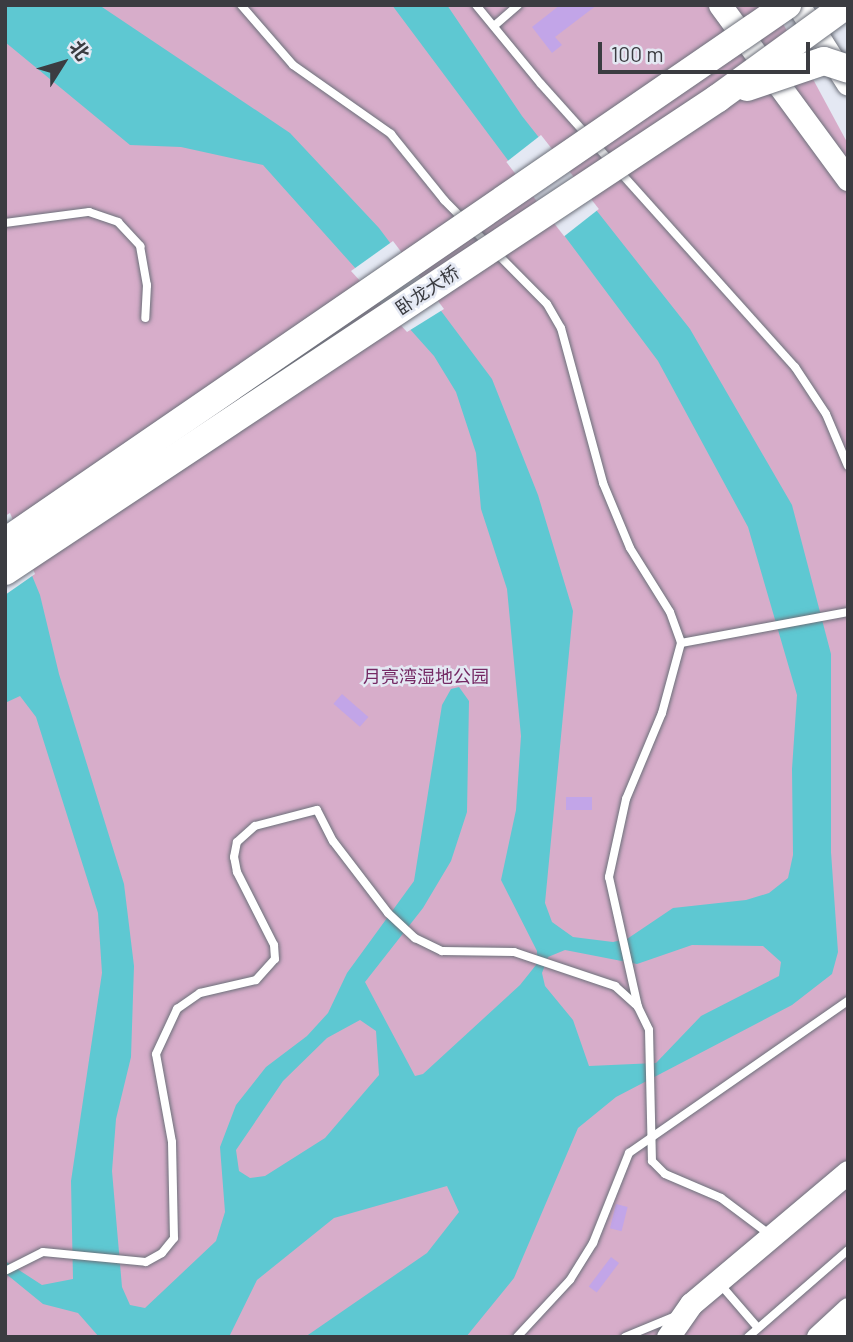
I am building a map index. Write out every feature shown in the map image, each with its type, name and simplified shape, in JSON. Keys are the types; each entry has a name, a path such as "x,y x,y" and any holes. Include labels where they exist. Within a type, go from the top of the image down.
{"highway":[{"path":"713,56 750,5"},
{"name":"卧龙大桥","path":"5,542 787,5"},
{"name":"卧龙大桥","path":"5,571 718,98 846,5"},
{"path":"718,98 824,61 848,69"}],"street":[{"path":"720,5 848,178"},
{"path":"798,5 848,84"},
{"path":"824,47 848,55"},
{"path":"668,1337 685,1312 718,1281 848,1172"},
{"path":"818,1337 848,1309"}],"lane":[{"path":"241,5 293,65 391,134 444,200 547,304 571,355 581,411 603,483 630,548 670,612 681,643 678,666 626,799 612,847 609,877 623,928 638,1007 649,1030 647,1091 652,1161 665,1174 722,1198 772,1237"},
{"path":"476,5 795,367 826,414 848,466"},
{"path":"494,26 518,5"},
{"path":"5,222 89,212 118,222 140,246 147,285 145,318"},
{"path":"681,643 848,612"},
{"path":"5,1271 15,1263 43,1252 65,1252 132,1263 162,1253 174,1238 172,1142 156,1054 165,1027 177,1009 200,993 256,980 275,959 266,925 237,872 234,857 244,832 317,810 333,841 388,913 415,938 442,951 514,951 615,986 638,1007"},
{"path":"517,1337 576,1271 593,1243 629,1153 650,1135 848,1001"},
{"path":"748,1337 848,1250"},
{"path":"718,1281 758,1328"},
{"path":"625,1337 685,1312"}],"green space":[{"name":"月亮湾湿地公园","path":"5,5 773,5 848,144 848,1326 836,1337 5,1337"}],"water":[{"path":"5,5 99,5 290,133 379,228 492,379 538,495 573,611 545,903 552,922 573,937 613,942 627,939 673,908 746,900 769,893 788,878 793,855 792,769 797,695 748,527 658,361 392,5 447,5 522,116 690,329 792,505 831,654 831,852 838,952 832,974 792,1005 616,1097 578,1128 514,1278 466,1337 305,1337 427,1253 459,1212 447,1186 334,1218 257,1280 229,1337 99,1337 78,1313 43,1304 5,1273 5,1261 42,1285 73,1279 71,1181 102,973 98,913 36,717 20,696 5,703 5,510 40,595 59,674 124,884 134,966 131,1057 116,1119 112,1171 122,1287 130,1305 145,1308 216,1241 225,1212 220,1147 236,1105 266,1067 307,1036 328,1013 347,973 414,881 442,705 451,689 459,687 469,701 467,812 451,861 423,908 365,982 415,1076 423,1074 520,985 536,965 537,951 501,880 516,810 521,736 507,589 481,509 476,453 456,392 434,356 263,165 181,147 130,145 5,42","holes":["692,945 763,946 781,962 779,976 701,1016 656,1063 589,1066 573,1020 545,986 542,973 548,957 565,950 637,964","360,1020 376,1031 379,1075 325,1138 265,1176 250,1178 239,1171 236,1150 283,1081 327,1038"]}],"pier":[{"path":"541,135 599,209 564,236 506,162"},
{"path":"393,241 444,309 407,332 351,271"},
{"path":"10,513 35,574 5,595 5,516"}],"building":[{"path":"560,5 597,5 555,37 562,45 552,53 532,27"},
{"path":"342,694 368,717 360,727 333,704"},
{"path":"566,797 592,797 592,810 566,810"},
{"path":"616,1204 628,1207 622,1231 610,1228"},
{"path":"611,1257 619,1263 597,1293 589,1287"}]}
